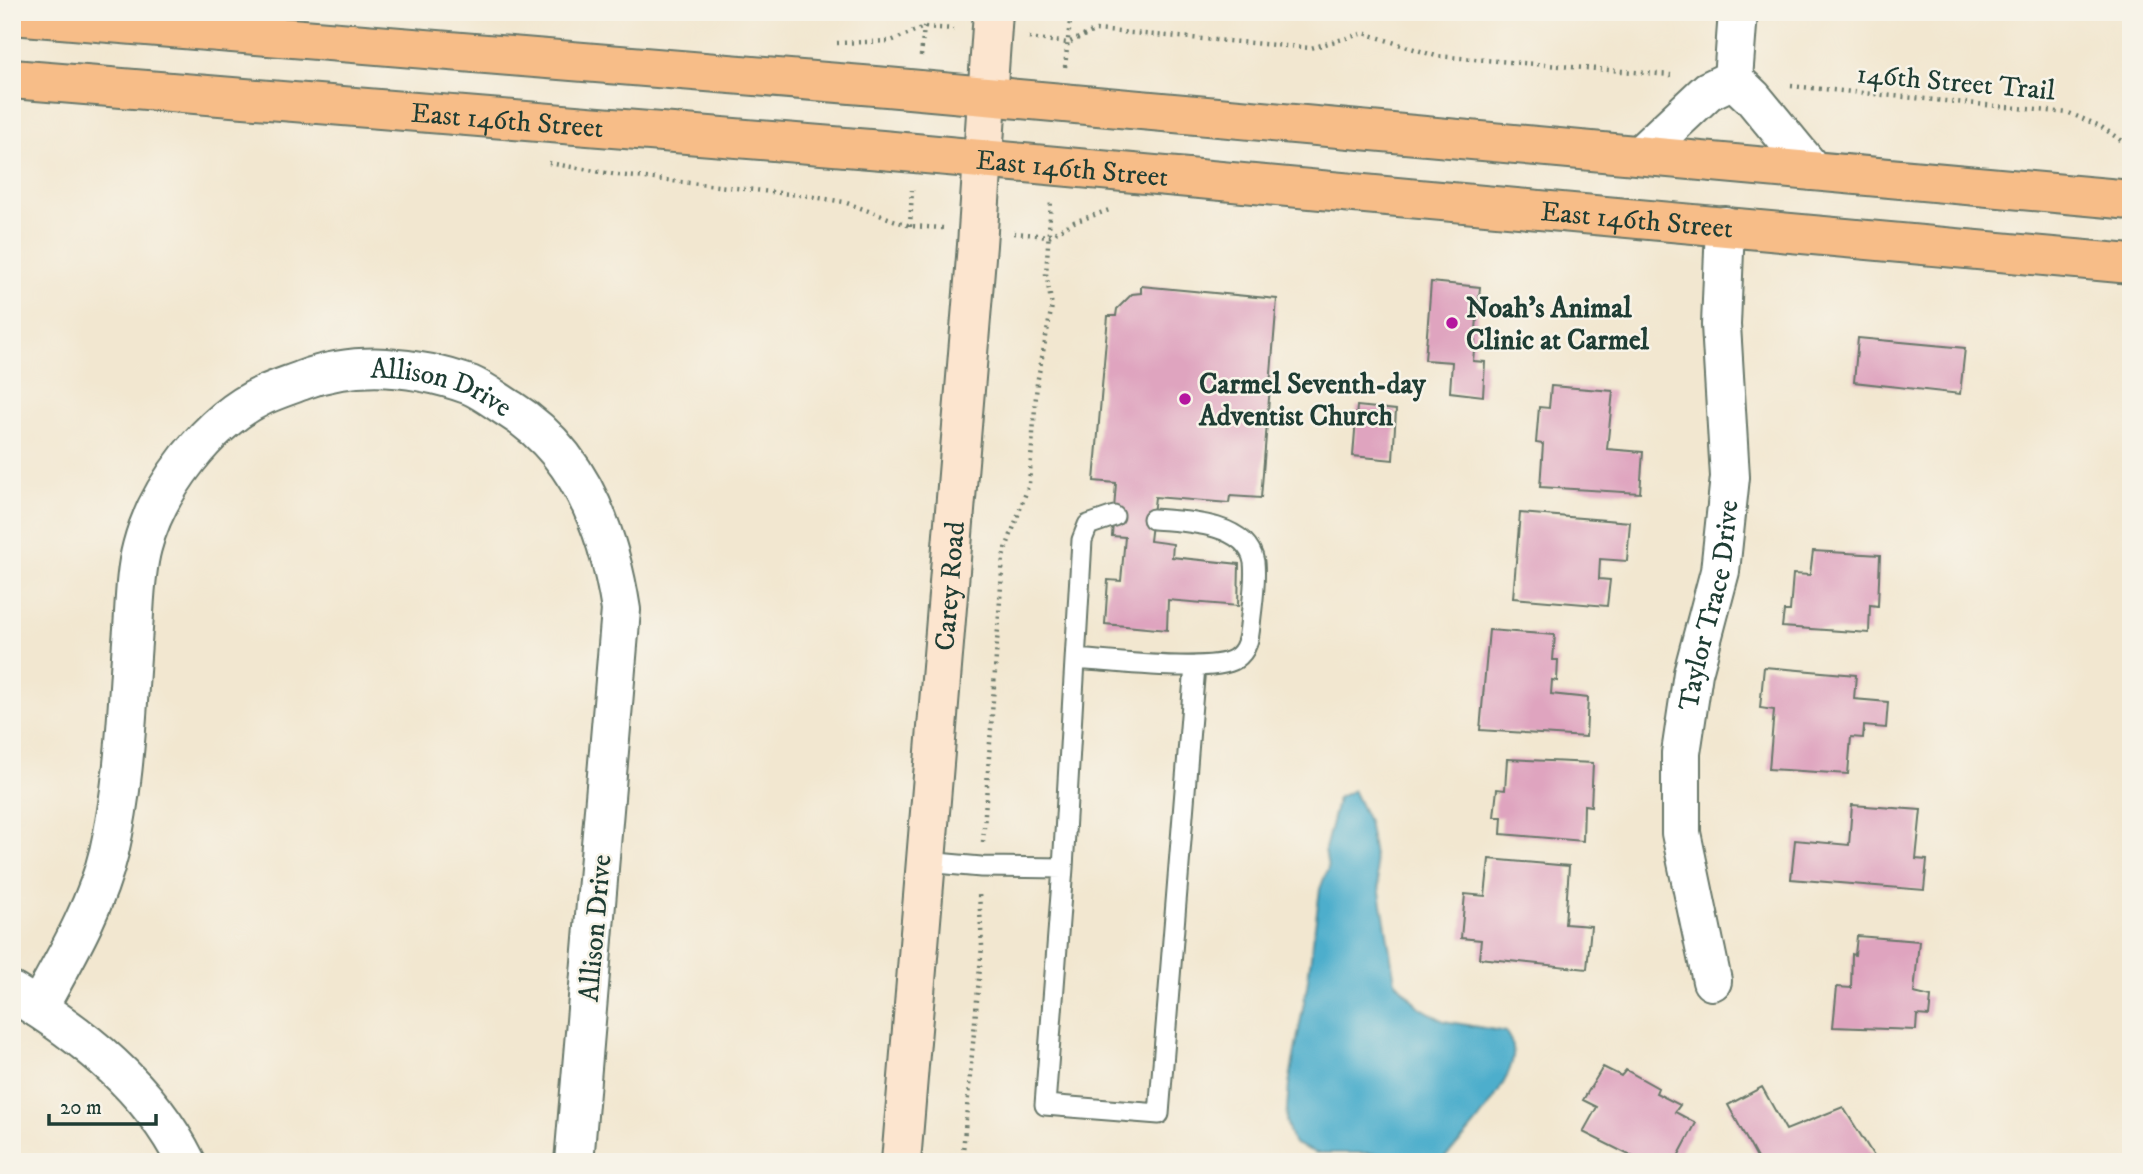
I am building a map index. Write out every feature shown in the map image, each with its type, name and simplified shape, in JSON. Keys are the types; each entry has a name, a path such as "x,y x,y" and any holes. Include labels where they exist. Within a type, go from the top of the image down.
{"main road":[{"path":"12,15 1641,154 2131,200"},
{"name":"East 146th Street","path":"12,79 982,160 2131,264"}],"street":[{"name":"Carey Road","path":"901,1162 993,12"},
{"path":"1733,79 1738,12"},
{"path":"1641,154 1708,91 1733,79"},
{"path":"1733,79 1754,98 1814,171"},
{"name":"Taylor Trace Drive","path":"1712,981 1681,833 1681,753 1693,673 1720,571 1730,477 1721,325 1726,226"},
{"name":"Allison Drive","path":"25,1000 100,883 109,852 120,782 141,548 156,506 177,471 200,444 262,396 329,370 372,367 412,370 472,386 530,422 573,469 604,532 621,610 574,1162"},
{"path":"25,1000 59,1020 102,1055 177,1143 186,1162"}],"lane":[{"path":"1114,516 1088,524 1082,540 1063,867 1045,1105 1159,1114 1195,666"},
{"path":"1076,659 1209,667 1234,660 1247,647 1254,594 1254,560 1246,547 1227,532 1206,522 1153,519"},
{"path":"926,862 981,867 1063,867"}],"path":[{"path":"924,27 930,12"},
{"path":"1071,12 1068,43 1096,30 1311,48 1364,33 1436,56 1676,75"},
{"name":"146th Street Trail","path":"1782,85 2069,113 2100,126 2131,147"},
{"path":"962,1162 982,946 979,902 1003,557 1029,484 1037,383 1052,306 1046,274 1048,236"}],"water":[{"path":"1353,790 1368,821 1395,981 1418,1006 1444,1021 1506,1032 1513,1046 1512,1061 1499,1091 1476,1123 1443,1159 1368,1153 1316,1153 1293,1143 1286,1121 1289,1084 1307,986 1320,889 1328,868 1325,849 1338,798"}],"building":[{"name":"Noah's Animal Clinic at Carmel","path":"1431,282 1480,287 1473,361 1485,362 1483,396 1450,392 1452,362 1425,360"},
{"name":"Carmel Seventh-day Adventist Church","path":"1141,286 1277,299 1261,498 1230,496 1229,503 1155,497 1150,541 1173,544 1172,557 1239,564 1238,606 1168,600 1167,630 1105,624 1108,580 1121,581 1125,537 1112,536 1116,483 1094,481 1108,316 1116,316 1117,309 1132,294 1141,293"},
{"path":"1858,338 1965,348 1960,394 1854,382"},
{"path":"1551,386 1613,391 1607,449 1643,452 1640,493 1540,487 1543,444 1536,443 1539,407 1549,408"},
{"path":"1357,406 1396,410 1393,460 1353,456"},
{"path":"1520,513 1630,522 1627,561 1600,559 1599,579 1610,580 1607,606 1513,598"},
{"path":"1813,551 1880,555 1878,606 1870,605 1869,633 1782,627 1784,611 1790,611 1793,574 1810,575"},
{"path":"1489,630 1555,635 1553,660 1558,660 1557,681 1552,680 1551,694 1588,698 1586,737 1480,730"},
{"path":"1764,667 1856,675 1854,699 1888,702 1886,728 1864,726 1863,738 1851,737 1848,774 1769,769 1774,710 1760,708"},
{"path":"1507,759 1593,763 1591,806 1584,805 1583,841 1501,834 1502,817 1494,817 1497,789 1505,790"},
{"path":"1852,805 1921,810 1916,859 1927,860 1924,890 1791,879 1795,840 1849,845"},
{"path":"1489,859 1569,866 1565,924 1591,926 1587,969 1479,958 1481,940 1461,938 1465,894 1485,896"},
{"path":"1857,936 1919,941 1914,993 1931,997 1929,1016 1917,1015 1916,1030 1833,1027 1837,987 1851,988 1852,954 1855,955"},
{"path":"1603,1067 1621,1076 1626,1070 1658,1088 1656,1093 1680,1105 1675,1112 1696,1123 1675,1162 1643,1162 1583,1132 1597,1107 1583,1100"},
{"path":"1762,1087 1786,1130 1843,1107 1875,1158 1868,1162 1759,1162 1728,1105"}],"place":[{"name":"Noah's Animal Clinic at Carmel","path":"1452,323"},
{"name":"Carmel Seventh-day Adventist Church","path":"1185,399"}]}
